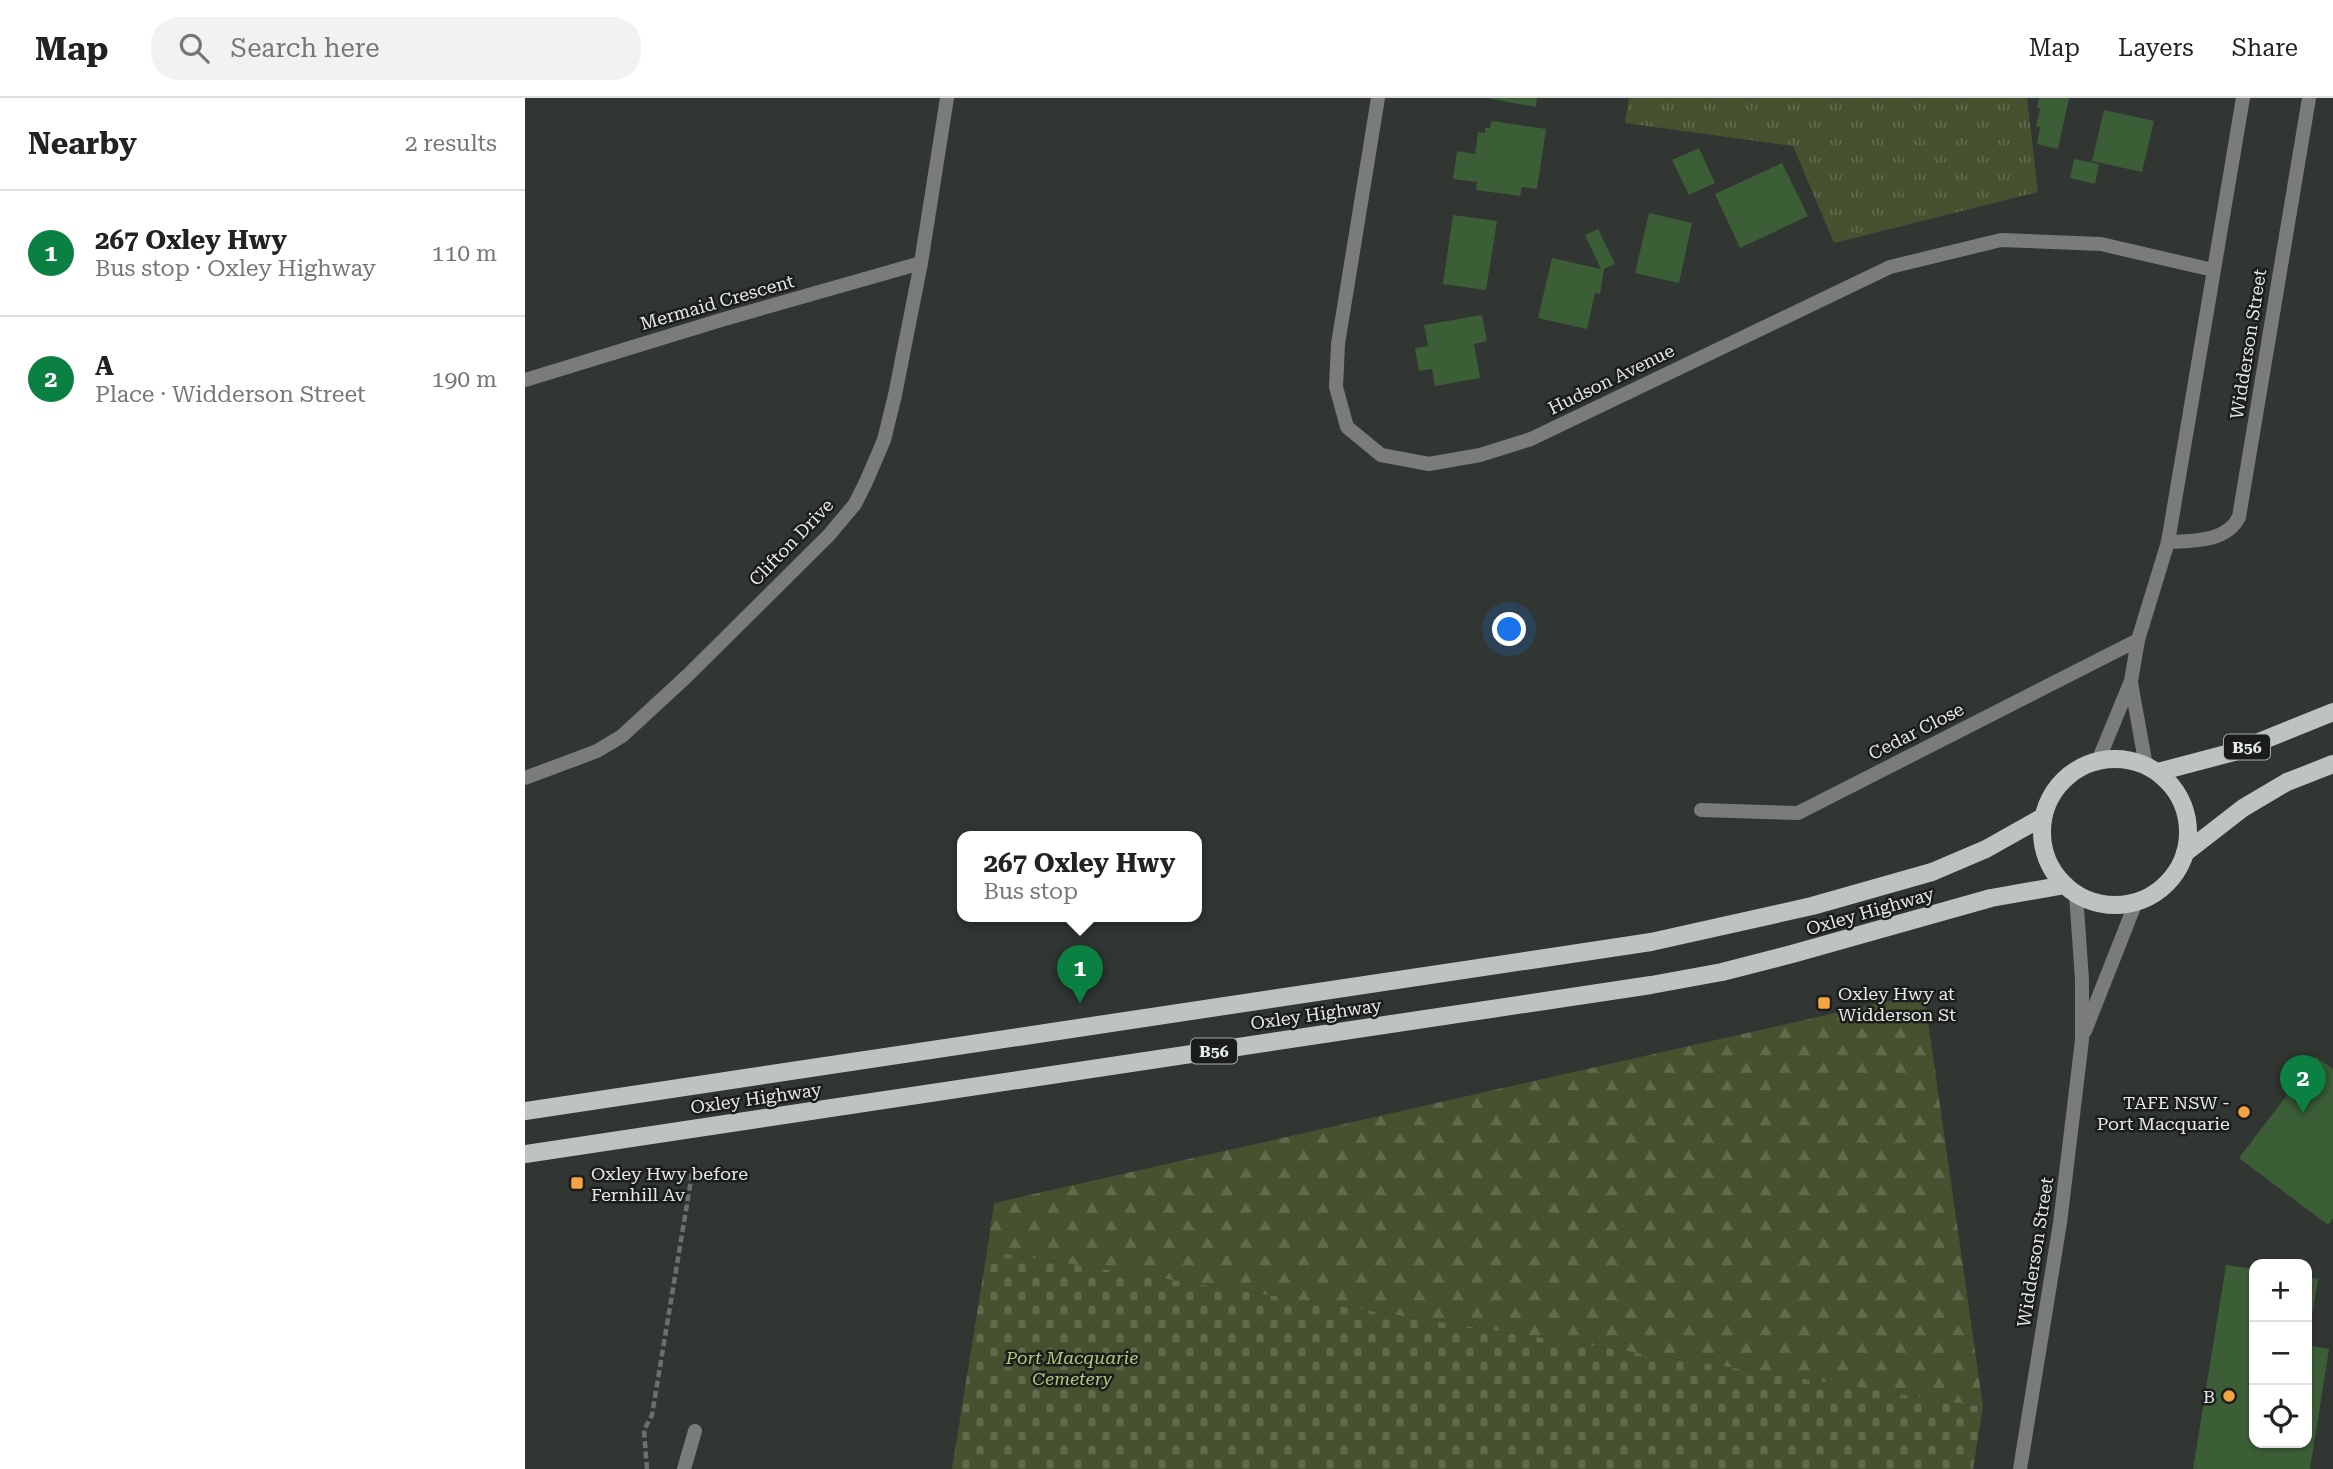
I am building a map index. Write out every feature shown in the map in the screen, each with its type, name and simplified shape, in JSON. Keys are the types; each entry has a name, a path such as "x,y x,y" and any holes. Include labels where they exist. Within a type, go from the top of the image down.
{"main road":[{"name":"B56","path":"2043,817 2050,797 2062,781 2078,768 2098,761 2130,761 2152,769 2234,752 2333,712"},
{"path":"2185,853 2243,808 2287,782 2333,764"},
{"path":"2136,902 2158,891 2175,874 2185,853 2188,831 2184,808 2174,788 2152,769"},
{"path":"2043,817 2042,842 2049,865 2070,889"},
{"name":"Oxley Highway","path":"525,1111 1651,942 1812,906 1932,872 1986,849 2043,817"},
{"name":"B56","path":"2070,889 2095,902 2116,905 2136,902"},
{"name":"Oxley Highway","path":"525,1154 1651,985 1722,972 1991,898 2070,889"}],"street":[{"name":"Clifton Drive","path":"525,778 597,751 622,736 687,676 829,535 855,504 884,440 898,382 921,263 947,98"},
{"name":"Hudson Avenue","path":"1378,98 1338,344 1336,387 1347,428 1381,455 1429,464 1480,455 1531,439 1889,267 2001,240 2101,244 2213,270"},
{"path":"2098,761 2131,681 2138,640 2168,542 2243,98"},
{"name":"Widderson Street","path":"2168,542 2218,536 2230,530 2239,517 2309,98"},
{"name":"Mermaid Crescent","path":"525,380 921,263"},
{"name":"Cedar Close","path":"1700,810 1798,813 2138,640"},
{"path":"2131,681 2152,769"},
{"name":"Widderson Street","path":"2021,1469 2060,1223 2082,1041 2082,980 2070,889"},
{"name":"Widderson Street","path":"2082,1041 2136,902"},
{"path":"684,1469 695,1431"}],"path":[{"path":"647,1469 644,1430 652,1415 693,1168"}],"green space":[{"path":"1629,98 2027,98 2038,192 1834,243 1793,146 1625,123"},
{"path":"1924,993 1983,1407 987,1251 994,1203"},
{"name":"Port Macquarie Cemetery","path":"987,1251 1983,1407 1973,1469 952,1469"}],"building":[{"path":"1487,98 1537,98 1536,107"},
{"path":"2039,98 2069,98 2058,149 2037,144 2040,127 2036,126 2040,109 2037,108"},
{"path":"2104,110 2154,121 2142,172 2092,161"},
{"path":"1491,121 1546,129 1537,189 1522,187 1520,196 1476,190 1477,182 1453,179 1457,151 1475,154 1478,132 1485,133 1485,128 1490,128"},
{"path":"1699,148 1715,183 1689,195 1672,160"},
{"path":"2074,159 2099,164 2095,184 2070,178"},
{"path":"1782,163 1808,216 1740,248 1715,194"},
{"path":"1649,213 1692,223 1679,283 1635,273"},
{"path":"1453,215 1497,221 1486,290 1443,284"},
{"path":"1598,229 1615,264 1604,269 1600,294 1595,293 1587,329 1538,318 1552,258 1601,269 1585,235"},
{"path":"1482,315 1487,341 1474,344 1480,378 1435,386 1432,369 1419,371 1415,348 1428,346 1424,325"},
{"path":"2316,1057 2333,1069 2333,1218 2328,1225 2239,1158"},
{"name":"B","path":"2226,1265 2249,1268 2249,1448 2312,1448 2312,1346 2329,1349 2310,1469 2193,1469"},
{"path":"2312,1278 2318,1279 2312,1316"}],"place":[{"name":"267 Oxley Hwy","path":"1080,1003"},
{"name":"Oxley Hwy at Widderson St","path":"1824,1003"},
{"name":"TAFE NSW - Port Macquarie","path":"2244,1112"},
{"name":"A","path":"2303,1113"},
{"name":"Oxley Hwy before Fernhill Av","path":"577,1183"},
{"name":"B","path":"2229,1396"}]}
